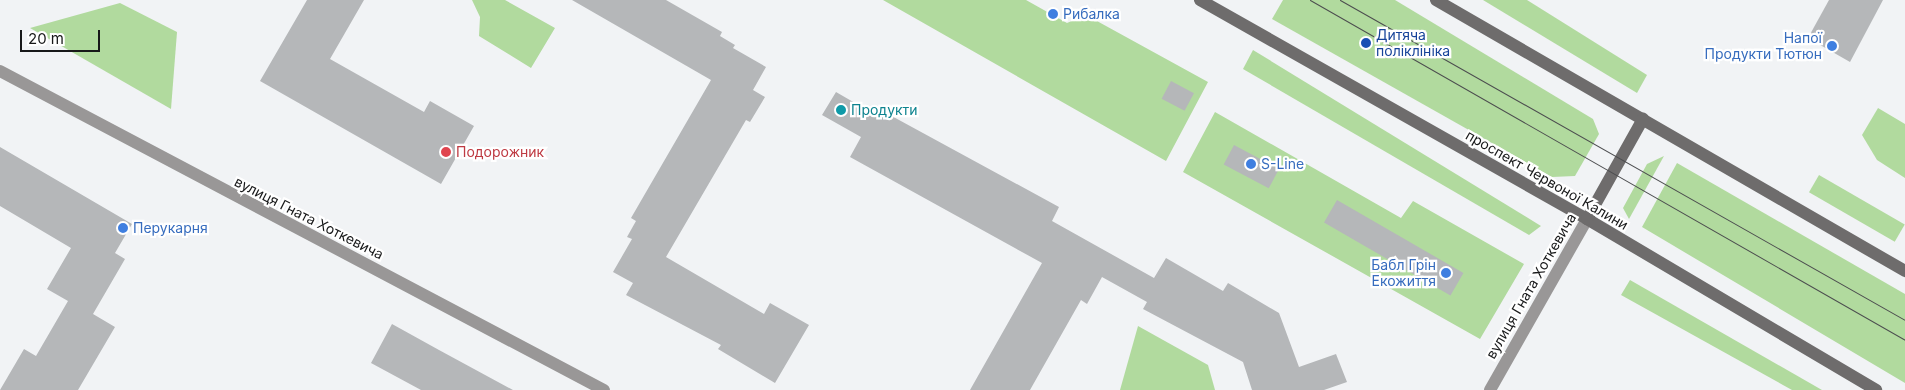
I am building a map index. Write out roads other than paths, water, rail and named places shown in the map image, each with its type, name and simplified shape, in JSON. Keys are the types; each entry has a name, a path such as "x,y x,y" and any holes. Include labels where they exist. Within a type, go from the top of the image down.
{"main road":[{"name":"проспект Червоної Калини","path":"1200,0 1587,219 1876,390"},
{"path":"1436,0 1905,271"},
{"name":"вулиця Гната Хоткевича","path":"1587,219 1644,119"}],"street":[{"name":"вулиця Гната Хоткевича","path":"0,70 604,390"},
{"name":"вулиця Гната Хоткевича","path":"1490,390 1587,219"}],"tram line":[{"path":"1310,0 1905,340"},
{"path":"1340,0 1905,320"}],"place":[{"name":"Рибалка","path":"1053,14"},
{"name":"Дитяча поліклініка","path":"1366,43"},
{"name":"Напої Продукти Тютюн","path":"1832,46"},
{"name":"Продукти","path":"841,110"},
{"name":"Подорожник","path":"446,152"},
{"name":"S-Line","path":"1251,164"},
{"name":"Перукарня","path":"123,228"},
{"name":"Бабл Грін Eкожиття","path":"1446,273"}]}
